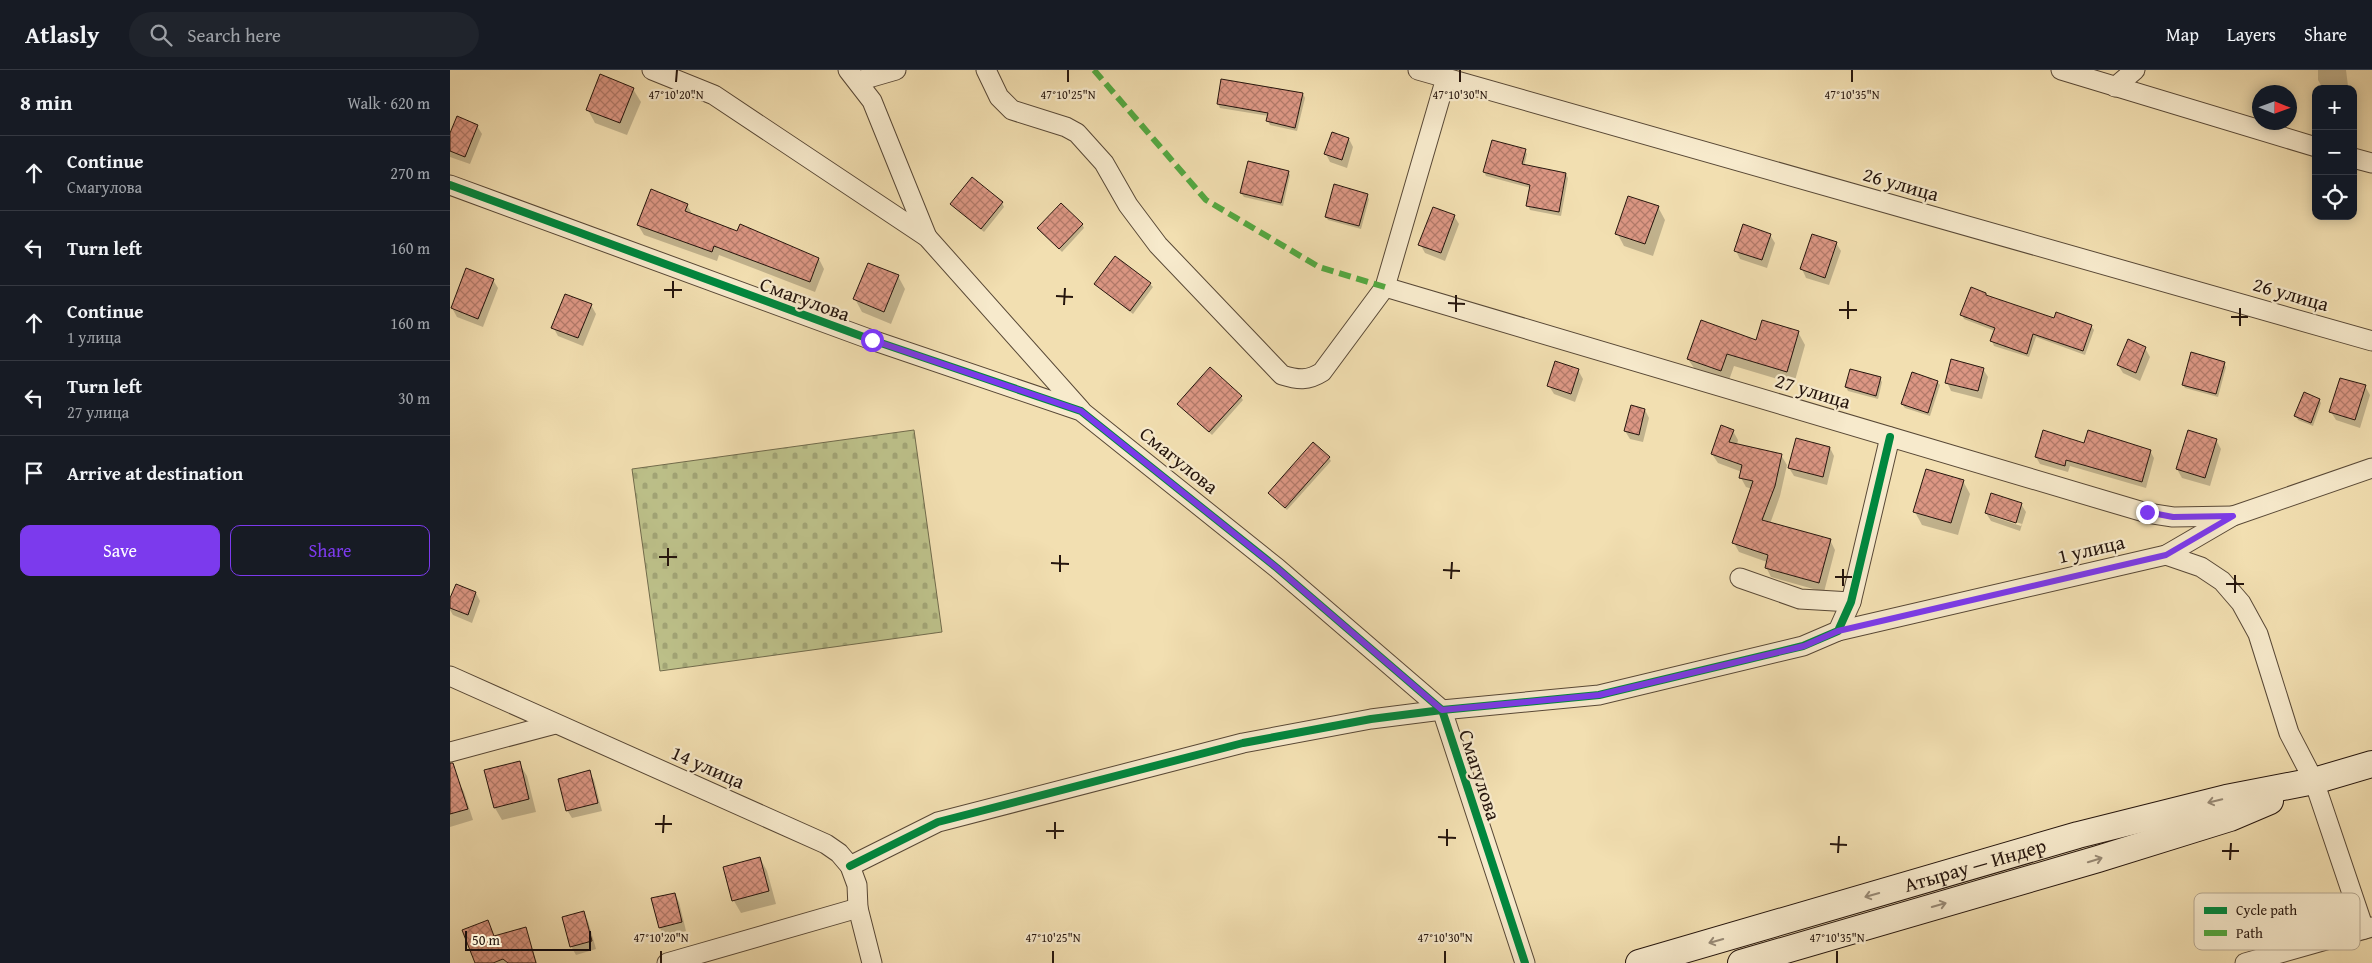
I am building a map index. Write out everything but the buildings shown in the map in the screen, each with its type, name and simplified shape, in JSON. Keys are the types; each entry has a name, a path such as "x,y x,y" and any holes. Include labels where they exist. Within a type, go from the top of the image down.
{"main road":[{"name":"Атырау — Индер","path":"1639,963 2078,835 2226,798 2314,781 2372,764"},
{"name":"Атырау — Индер","path":"1741,963 2098,859 2211,824 2314,781"}],"street":[{"path":"652,70 714,96 927,237 1081,411"},
{"path":"896,70 853,75 872,101 927,237"},
{"path":"986,70 999,97 1012,110 1066,127 1077,133 1104,163 1128,205 1158,245 1282,375 1297,380 1311,379 1322,372 1385,287 1446,78"},
{"name":"26 улица","path":"1418,70 2372,341"},
{"path":"2061,70 2312,145"},
{"path":"2115,87 2135,70"},
{"path":"2357,159 2372,163"},
{"name":"Смагулова","path":"450,185 872,340 1081,411 1277,568 1442,710 1525,963"},
{"name":"27 улица","path":"1385,287 2147,512 2173,517 2233,516"},
{"path":"1838,631 1850,602 1890,437"},
{"name":"1 улица","path":"850,866 938,822 1086,782 1244,743 1370,720 1442,710 1599,695 1804,646 1838,631 2166,555 2233,516 2372,468"},
{"path":"2166,555 2201,567 2222,581 2241,603 2258,634 2290,733 2314,781 2355,893"},
{"path":"1740,578 1800,599 1850,602"},
{"name":"14 улица","path":"450,676 826,844 839,853 850,866 857,885 858,908 872,963"},
{"path":"450,752 555,724"},
{"path":"2360,906 2368,928"},
{"path":"667,963 858,908"},
{"path":"2245,963 2291,950"}],"green space":[{"path":"914,430 942,632 660,671 632,469"}],"marked path":[{"path":"1094,70 1206,200 1319,267 1385,287"}],"cycle path":[{"path":"450,185 872,340 1081,411 1277,568 1442,710 1525,963"},
{"path":"850,866 938,822 1243,743 1371,719 1442,710 1599,695 1803,646 1838,631 1851,602 1890,437"}],"route":[{"path":"872,340 1081,411 1277,568 1442,710 1599,695 1723,666 1804,646 1838,631 2166,555 2233,516 2173,517 2147,512"}]}
